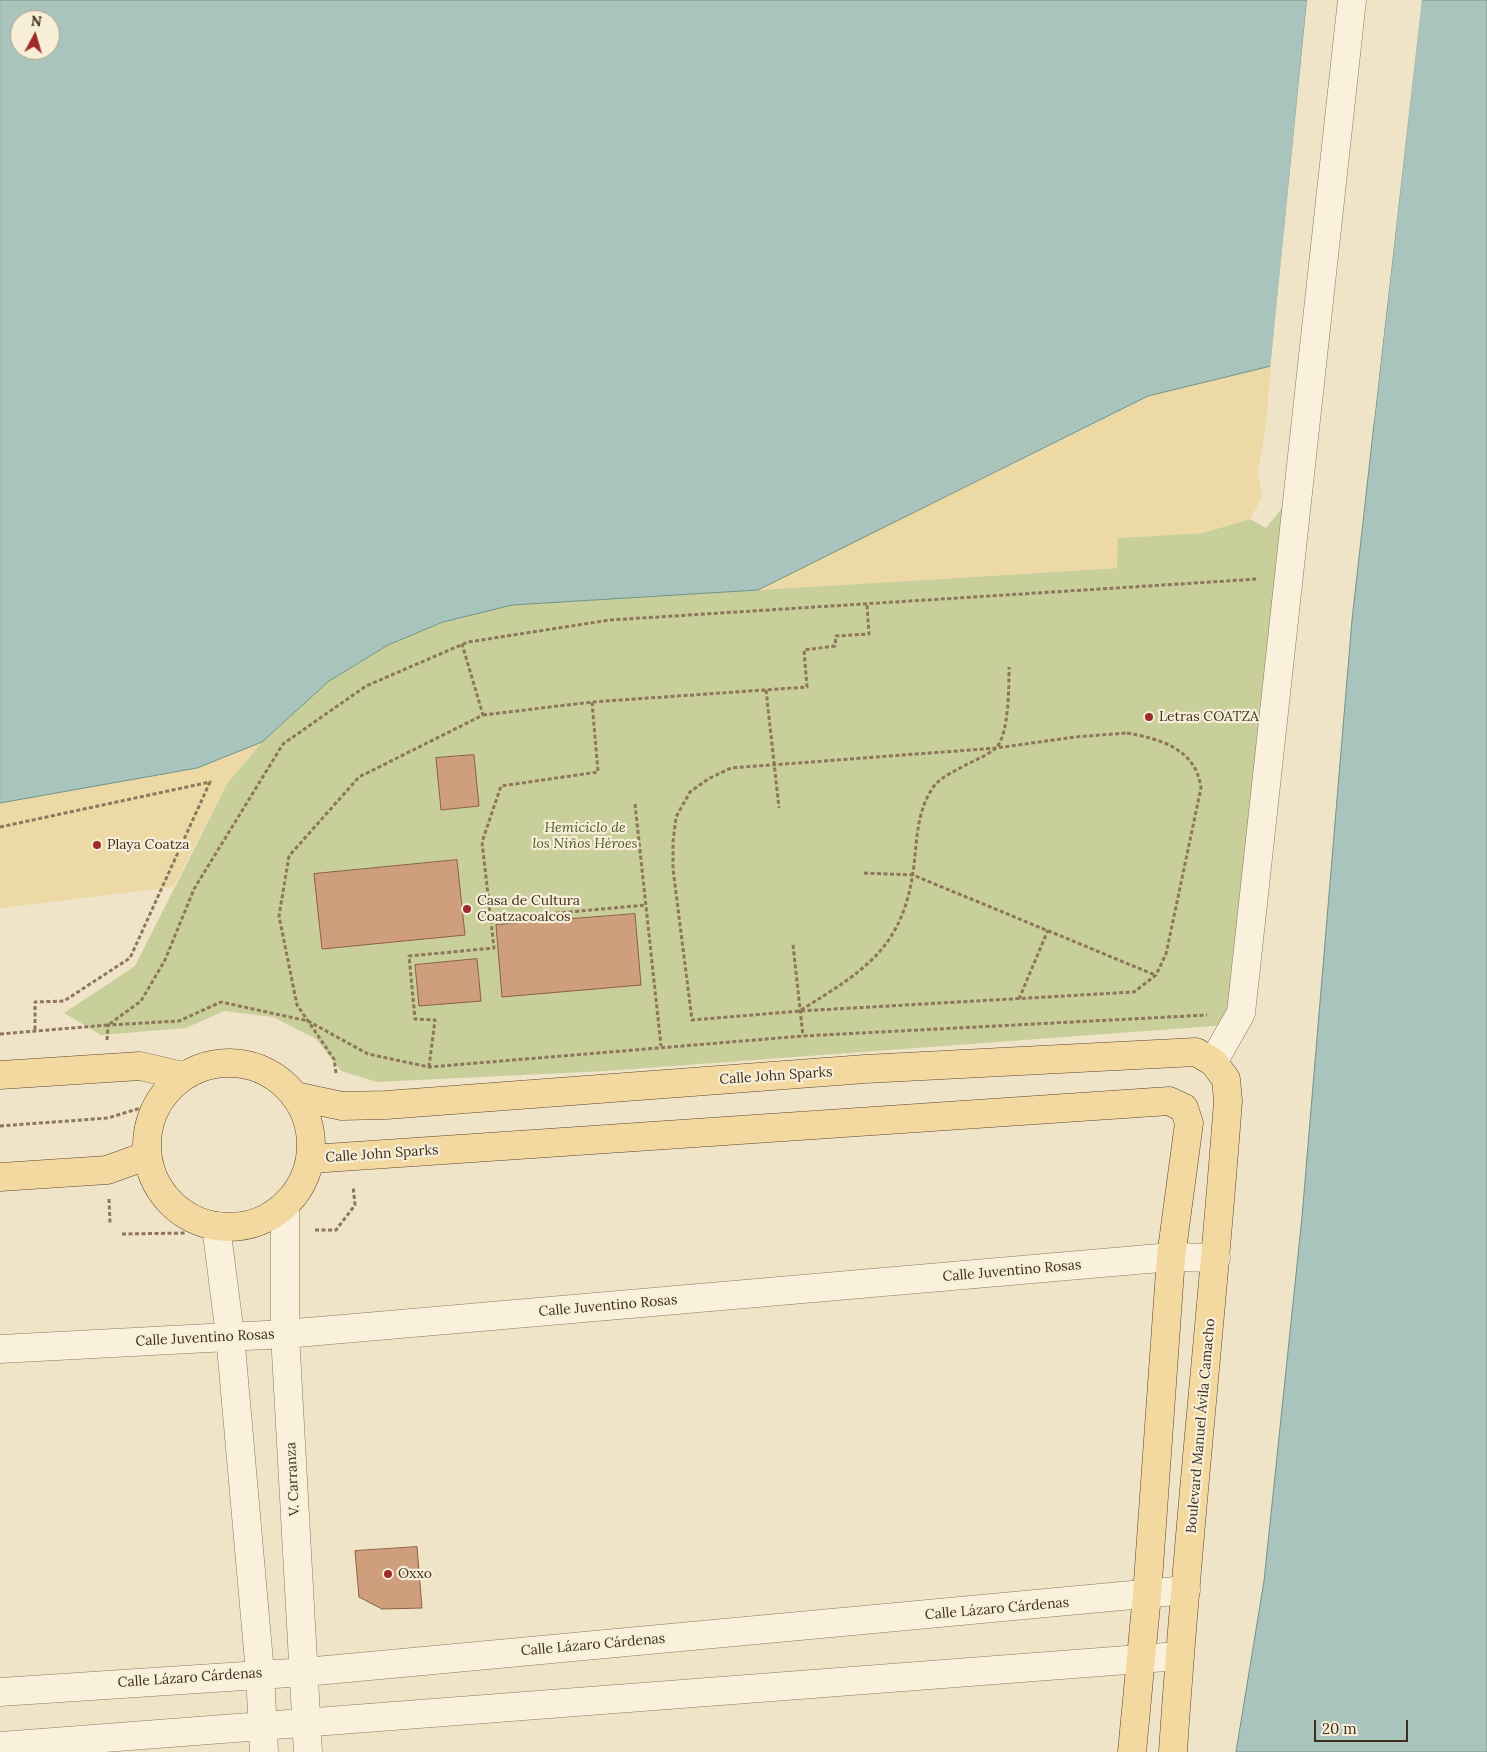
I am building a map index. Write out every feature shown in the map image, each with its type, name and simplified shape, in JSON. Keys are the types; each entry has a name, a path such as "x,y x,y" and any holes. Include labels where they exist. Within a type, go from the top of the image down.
{"main road":[{"name":"Calle John Sparks","path":"295,1096 342,1106 386,1105 865,1069 1138,1053 1196,1052 1213,1062"},
{"name":"Boulevard Manuel Ávila Camacho","path":"1173,1752 1179,1656 1216,1258 1228,1100 1226,1080 1213,1062"},
{"path":"222,1063 243,1063 263,1070 281,1081 295,1096 306,1115 311,1137 311,1159 285,1218 216,1229 191,1218 169,1203 154,1181 146,1156 146,1138 150,1120 157,1103 168,1088 182,1076 202,1067 222,1063"},
{"path":"0,1075 140,1066 182,1076"},
{"name":"Calle John Sparks","path":"311,1159 1169,1101 1184,1108 1189,1122 1171,1257"},
{"path":"0,1177 107,1170 146,1156"},
{"path":"1132,1752 1147,1595 1171,1257"}],"street":[{"path":"1213,1062 1242,1013 1352,0"},
{"name":"V. Carranza","path":"285,1218 285,1334 308,1752"},
{"path":"216,1229 230,1335 260,1673 263,1740"},
{"name":"Calle Juventino Rosas","path":"0,1349 230,1335 285,1334 1171,1257 1216,1258"},
{"name":"Calle Lázaro Cárdenas","path":"0,1692 260,1673 305,1672 1186,1590"},
{"path":"0,1746 263,1740 306,1724 1179,1656"}],"path":[{"path":"108,1025 141,1001 165,960 194,888 283,744 366,686 462,644 610,620 1289,577"},
{"path":"342,1106 334,1059 297,1005 279,916 289,856 359,777 483,715 592,702 807,687 804,650 834,646 836,636 869,634 867,604"},
{"path":"462,644 483,715"},
{"path":"800,1011 850,979 872,962 900,925 913,875 920,816 933,788 943,777 996,748 1005,727 1009,699 1009,667"},
{"path":"766,690 778,808"},
{"path":"430,1067 435,1020 415,1019 409,956 494,948 482,842 500,786 598,772 592,702"},
{"path":"1127,734 1151,738 1175,747 1185,754 1193,764 1200,777 1201,788 1166,954 1156,976 1134,992 800,1011 692,1020 673,869 673,842 676,817 690,792 708,779 731,768 996,748 1075,737 1127,734"},
{"path":"0,827 210,782 130,958 64,1001 35,1002 35,1031"},
{"path":"635,804 661,1046"},
{"path":"864,873 913,875 1156,976"},
{"path":"491,919 646,905"},
{"path":"1019,999 1048,930"},
{"path":"793,945 803,1036"},
{"path":"0,1034 179,1021 221,1002 308,1021 368,1054 430,1067 661,1046 803,1036 1242,1013"},
{"path":"0,1126 108,1118 157,1103"},
{"path":"285,1218 336,1230 355,1204 348,1156"},
{"path":"122,1234 216,1229"}],"green space":[{"name":"Hemiciclo de los Niños Héroes","path":"1286,503 1227,1025 606,1071 377,1082 341,1071 316,1039 273,1017 224,1011 186,1028 101,1035 64,1013 135,966 228,782 262,742 329,681 388,645 443,622 512,605 1117,568 1117,538 1202,533 1250,519 1266,528"}],"sand":[{"path":"1271,366 1266,424 1258,472 1262,497 1250,519 1202,533 1118,538 1117,568 758,590 1150,395"},
{"name":"Playa Coatza","path":"262,742 228,782 173,887 0,908 0,803 197,768"}],"water":[{"path":"0,0 1307,0 1271,366 1148,396 758,590 512,605 443,622 388,645 329,681 262,742 197,768 0,803"},
{"path":"1422,0 1487,0 1487,1752 1236,1752 1264,1581 1302,1217 1352,620"}],"pier":[{"path":"1307,0 1310,0 1273,366 1270,369"},
{"path":"1420,0 1422,0 1374,421 1372,421"}],"building":[{"path":"474,755 479,806 441,810 436,758"},
{"path":"457,860 465,935 322,949 314,874"},
{"path":"635,914 641,985 502,997 496,925"},
{"path":"477,959 481,1001 419,1006 415,965"},
{"name":"Oxxo","path":"417,1547 422,1608 382,1609 359,1597 355,1551"}],"place":[{"name":"Letras COATZA","path":"1149,717"},
{"name":"Playa Coatza","path":"97,845"},
{"name":"Casa de Cultura Coatzacoalcos","path":"467,909"},
{"name":"Oxxo","path":"388,1574"}]}
